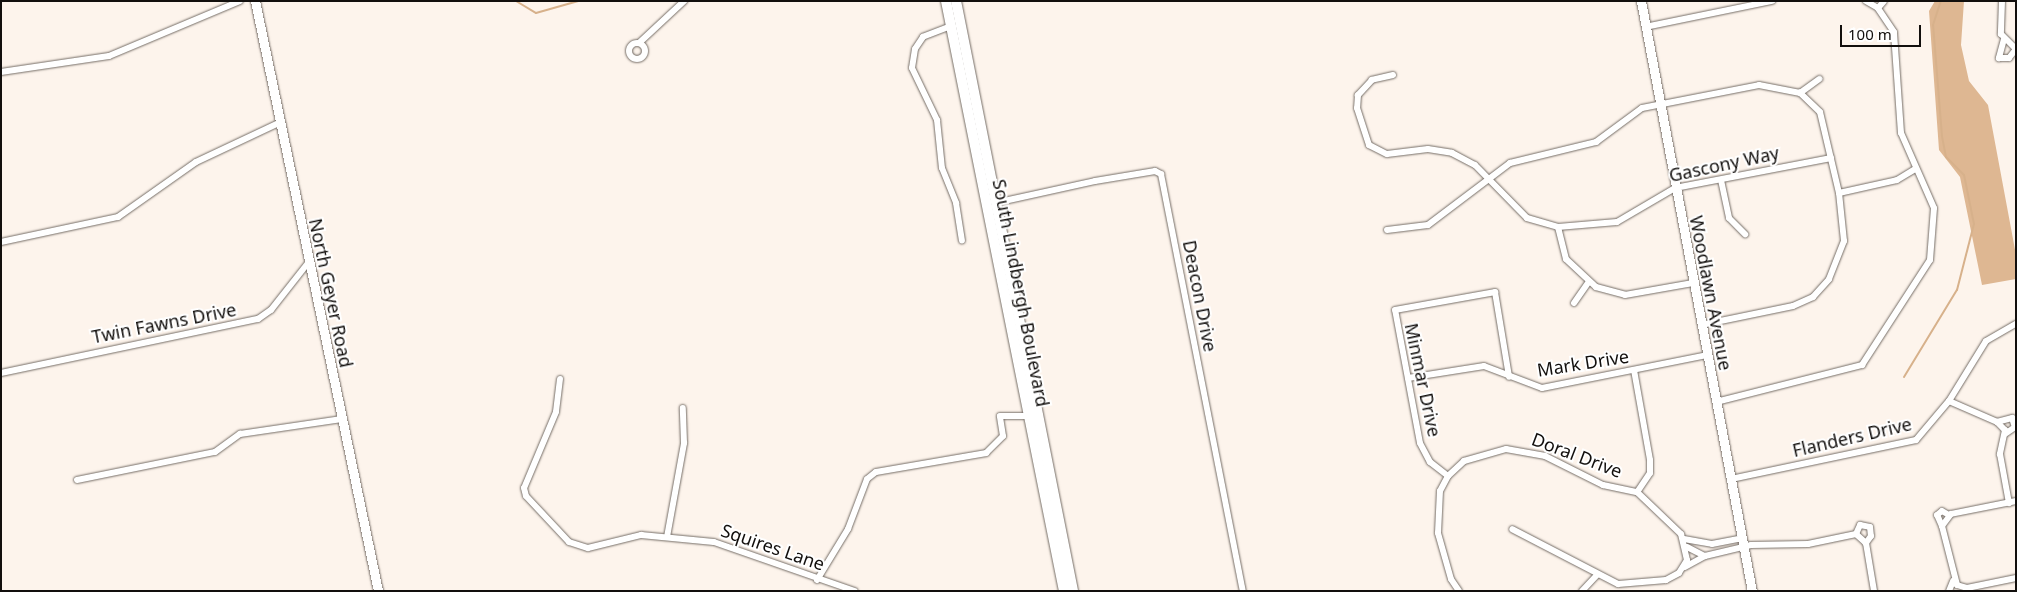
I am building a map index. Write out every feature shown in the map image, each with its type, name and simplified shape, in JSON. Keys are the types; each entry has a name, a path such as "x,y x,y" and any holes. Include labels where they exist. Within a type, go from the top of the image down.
{"main road":[{"name":"South Lindbergh Boulevard","path":"946,1 1064,591"},
{"name":"South Lindbergh Boulevard","path":"956,1 1073,591"}],"street":[{"path":"1,72 109,56 240,1"},
{"name":"North Geyer Road","path":"256,1 308,263 378,591"},
{"path":"639,43 684,1"},
{"name":"Woodlawn Avenue","path":"1640,1 1752,591"},
{"path":"1645,27 1772,1"},
{"path":"1716,402 1862,365 1930,260 1934,208 1915,169 1901,133 1894,32 1878,8 1866,1"},
{"path":"1878,8 1884,1"},
{"path":"2002,1 1998,20 2004,40 1999,58 2009,58 2016,49 2004,40"},
{"path":"951,26 923,38 915,49 912,68 937,120 942,168 956,203 962,241"},
{"name":"Gascony Way","path":"1393,75 1372,80 1358,95 1358,113 1369,146 1387,154 1428,149 1452,153 1475,165 1487,181 1527,218 1558,227 1627,218 1675,188 1831,158"},
{"path":"1800,93 1819,79"},
{"path":"1388,230 1428,225 1510,163 1596,142 1642,108 1759,85 1800,93 1820,112 1839,193 1844,241 1829,279 1813,296 1793,306 1701,325"},
{"path":"1,242 118,217 196,162 280,123"},
{"path":"1839,193 1897,180 1915,169"},
{"name":"Deacon Drive","path":"995,203 1095,181 1155,171 1161,174 1243,591"},
{"path":"1720,180 1729,218 1745,234"},
{"path":"1558,227 1566,259 1588,283 1625,294 1693,283"},
{"name":"Twin Fawns Drive","path":"1,373 258,319 271,310 308,263"},
{"path":"1574,303 1588,283"},
{"name":"Minmar Drive","path":"1448,476 1430,462 1420,443 1395,310 1495,292 1509,377"},
{"name":"Flanders Drive","path":"1731,479 1916,440 1950,401 1986,341 2016,324"},
{"name":"Mark Drive","path":"1408,378 1484,366 1542,388 1707,355"},
{"path":"1634,370 1650,460 1650,473 1637,492"},
{"name":"Squires Lane","path":"560,379 556,412 524,488 526,496 578,546 588,548 631,536 667,537 730,546 817,580 855,591"},
{"path":"1950,401 1997,422 2005,434"},
{"path":"667,537 684,443 683,408"},
{"path":"817,580 848,529 867,479 886,468 986,453 1003,436 1000,416 1029,416"},
{"path":"1958,586 1942,526 1948,515 2012,502 2000,454 2005,434 2015,427 2012,418 1997,422"},
{"path":"77,480 207,454 240,434 342,419"},
{"name":"Doral Drive","path":"1448,476 1464,461 1482,454 1520,449 1603,485 1637,492 1684,538"},
{"path":"1448,476 1437,501 1437,522 1448,570 1459,591"},
{"path":"1856,534 1860,525 1870,527 1871,536 1866,542"},
{"path":"1512,529 1618,584 1639,585 1674,577 1685,567 1705,556 1743,542"},
{"path":"1684,538 1712,544 1743,542 1808,544 1856,534"},
{"path":"1856,534 1866,542 1874,591"},
{"path":"1684,538 1687,547 1685,567"},
{"path":"1687,547 1705,556"},
{"path":"1582,591 1598,574"},
{"path":"1949,591 1958,586 2016,578"}],"shaded area":[{"path":"1935,1 1964,1 1961,45 1969,81 1988,105 2016,255 2016,279 1982,285 1960,177 1939,150 1929,11"}],"waterway":[{"path":"516,1 536,13 578,1"},
{"path":"1904,377 1957,290 1974,224 1964,175 1946,157 1942,136 1933,25 1941,1"}]}
